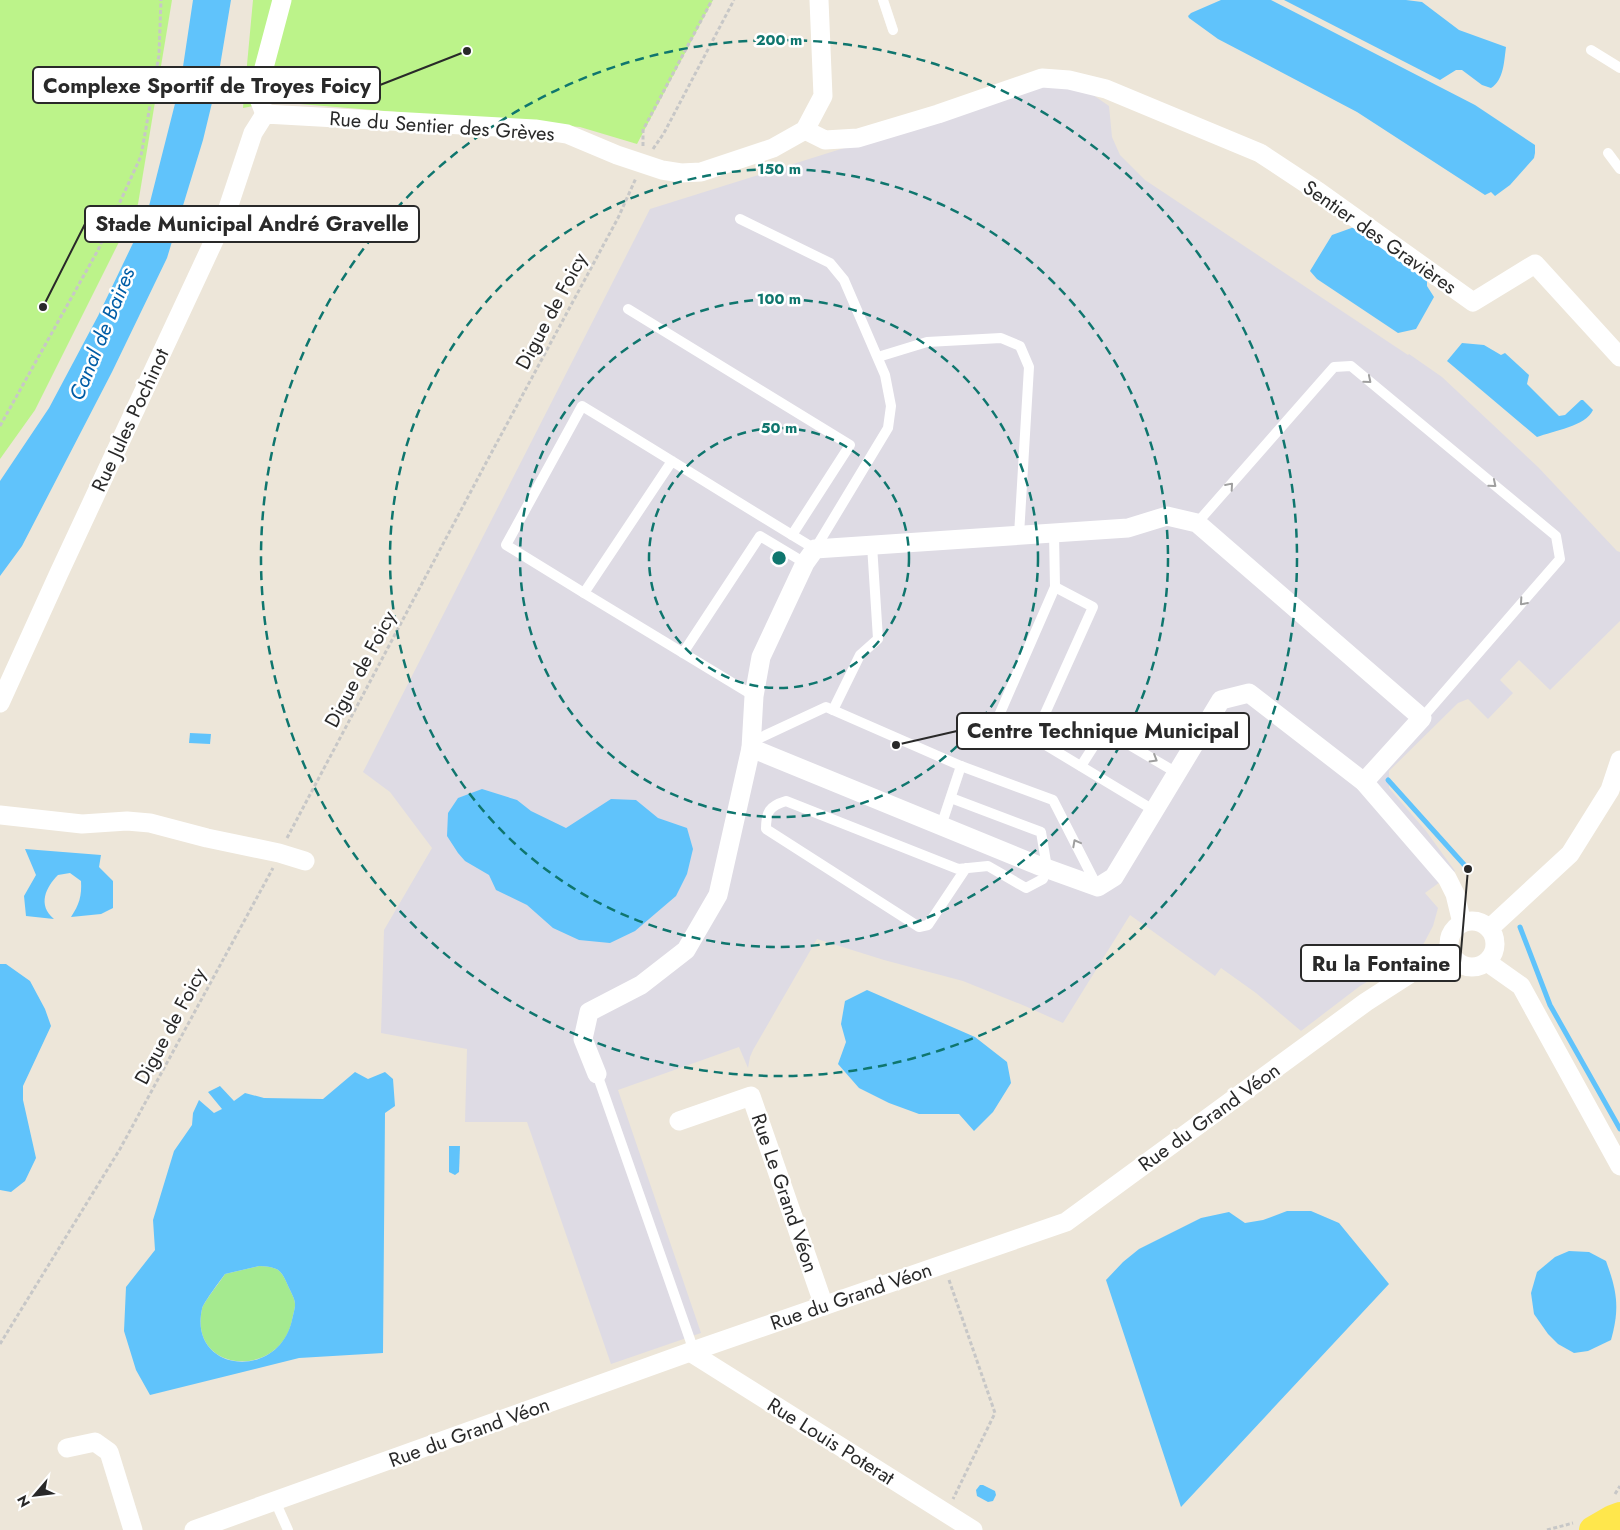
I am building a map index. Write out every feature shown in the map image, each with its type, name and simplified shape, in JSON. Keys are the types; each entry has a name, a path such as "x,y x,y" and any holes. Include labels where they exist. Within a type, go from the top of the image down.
{"main road":[{"path":"1593,1530 1620,1516"}],"street":[{"path":"265,114 257,94 282,0"},
{"path":"805,130 823,96 819,0"},
{"name":"Sentier des Gravières","path":"805,130 825,140 858,138 938,114 1042,78 1069,80 1106,89 1260,153 1319,192 1473,302 1535,264 1620,357"},
{"name":"Rue Jules Pochinot","path":"0,703 58,573 225,217 254,134 265,114"},
{"name":"Rue du Sentier des Grèves","path":"265,114 535,130 566,134 643,164 671,172 701,172 773,148 805,130"},
{"path":"597,1074 583,1039 589,1012 641,985 686,950 718,895 751,745 754,696 761,657 810,556 872,545 1128,528 1167,516 1198,523 1422,718 1364,782"},
{"path":"751,745 941,826 1098,887 1114,877 1222,700 1249,693 1364,782 1446,878 1454,894 1462,923"},
{"path":"1490,928 1570,854 1610,790 1620,760"},
{"path":"0,815 82,824 127,821 150,823 305,860"},
{"path":"1477,921 1490,928 1496,942 1495,950 1487,962 1474,968 1467,967 1455,960 1449,947 1452,933 1462,923 1477,921"},
{"name":"Rue du Grand Véon","path":"194,1530 692,1351 1066,1222 1366,1002 1422,966 1451,954"},
{"path":"1487,962 1521,986 1620,1166"},
{"name":"Rue Le Grand Véon","path":"679,1121 751,1096 824,1306"},
{"name":"Rue Louis Poterat","path":"692,1351 973,1530"},
{"path":"67,1448 95,1442 109,1452 133,1530"}],"lane":[{"path":"883,0 893,30"},
{"path":"1591,50 1620,68"},
{"path":"1608,153 1620,169"},
{"path":"740,219 830,263 844,280 885,375 891,406 888,428 810,556"},
{"path":"628,309 850,445 792,535"},
{"path":"878,357 927,342 1001,338 1020,346 1029,367 1019,535"},
{"path":"1198,523 1334,367 1351,366 1556,536 1560,559 1422,718"},
{"path":"754,696 506,545 582,406 792,535 810,556"},
{"path":"584,593 672,461"},
{"path":"1054,533 1055,587 998,720 1034,738 1154,811"},
{"path":"684,653 760,536 810,556"},
{"path":"833,710 860,655 878,639 872,545"},
{"path":"1034,738 1093,607 1055,587"},
{"path":"751,745 826,707 961,766 1054,800 1098,887"},
{"path":"1081,766 1104,730 1177,774"},
{"path":"941,826 961,766"},
{"path":"951,798 1041,832 1047,868 1043,879 1026,888 988,866 958,868 786,801 775,804 766,815 766,829 919,927 928,925 966,868"},
{"path":"597,1074 692,1351"},
{"path":"276,1502 288,1530"}],"path":[{"path":"0,426 98,250 141,156 159,55 161,0"},
{"path":"643,164 643,130 712,0"},
{"name":"Digue de Foicy","path":"0,1344 120,1149 270,874 279,853 618,218 643,164 664,133 734,0"},
{"path":"944,1264 995,1413 946,1513"}],"shaded area":[{"path":"1045,85 1083,88 1109,106 1112,137 1120,155 1145,180 1442,377 1538,467 1620,552 1620,621 1550,690 1519,660 1500,680 1513,693 1488,719 1468,699 1458,703 1389,771 1389,788 1426,831 1455,871 1425,893 1438,908 1433,926 1416,953 1360,986 1301,1031 1256,993 1221,968 1215,976 1130,915 1063,1023 963,981 884,960 817,939 753,1050 748,1068 739,1047 618,1090 701,1333 611,1364 527,1122 465,1122 467,1049 381,1033 384,930 432,848 390,792 363,772 650,209"}],"green space":[{"path":"0,0 172,0 138,204 35,410 0,459"},
{"path":"253,0 713,0 637,144 580,127 275,102 243,108"},
{"path":"259,1266 271,1267 282,1273 293,1297 295,1304 292,1320 284,1339 271,1353 255,1360 237,1361 221,1356 208,1346 201,1330 203,1306 225,1274"}],"water":[{"name":"Canal de Baires","path":"193,0 231,0 218,78 203,140 167,258 112,372 22,546 0,576 0,481 49,408 98,316 147,214 181,80"},
{"path":"1221,0 1271,0 1475,105 1535,145 1534,158 1510,185 1495,196 1491,192 1485,195 1357,112 1218,39 1189,18 1188,16 1191,13"},
{"path":"1284,0 1406,0 1422,2 1459,30 1506,47 1501,75 1491,88 1482,85 1462,70 1456,70 1440,80"},
{"path":"1357,226 1427,280 1427,286 1434,297 1416,329 1398,333 1317,279 1310,271 1332,235"},
{"path":"1462,343 1484,345 1501,355 1505,353 1529,375 1527,384 1559,416 1565,415 1581,400 1593,410 1589,416 1576,424 1537,437 1447,361"},
{"path":"190,733 211,734 210,744 189,743"},
{"path":"482,789 517,800 531,811 566,828 611,799 636,800 658,818 687,828 693,849 687,874 676,896 635,931 610,943 579,940 553,928 527,905 496,890 489,875 465,861 447,836 448,813 458,798"},
{"path":"25,849 101,855 99,867 113,881 113,908 101,914 71,917 79,900 81,881 70,873 58,875 50,885 45,896 46,908 54,919 26,916 24,896 36,875"},
{"path":"0,964 6,964 30,981 45,1009 51,1026 23,1086 23,1100 36,1158 25,1181 11,1192 0,1190"},
{"path":"867,990 975,1037 1007,1062 1011,1083 993,1112 974,1131 959,1114 919,1114 889,1103 859,1088 838,1064 846,1042 841,1024 845,1001"},
{"path":"355,1072 368,1079 385,1072 393,1079 395,1106 385,1113 383,1353 299,1358 150,1395 136,1370 124,1331 126,1287 155,1250 153,1220 174,1151 192,1125 193,1113 199,1100 214,1113 222,1109 208,1092 220,1086 234,1101 245,1093 264,1098 323,1099","holes":["259,1266 271,1267 282,1273 295,1301 292,1320 284,1340 270,1353 254,1360 236,1361 221,1357 208,1346 201,1330 203,1306 225,1274"]},
{"path":"449,1146 460,1146 459,1172 455,1175 449,1172"},
{"path":"1287,1211 1311,1211 1339,1223 1389,1284 1181,1507 1106,1280 1139,1249 1201,1218 1229,1212 1245,1223 1263,1220"},
{"path":"1569,1251 1589,1252 1606,1261 1613,1281 1616,1300 1616,1318 1611,1340 1588,1351 1574,1353 1558,1344 1548,1334 1534,1314 1531,1293 1537,1272 1555,1257"},
{"path":"980,1485 995,1491 996,1495 993,1501 988,1502 977,1496 976,1490"}],"waterway":[{"path":"1388,780 1468,869"},
{"path":"1520,927 1550,1005 1620,1129"}],"place":[{"name":"Complexe Sportif de Troyes Foicy","path":"467,51"},
{"name":"Stade Municipal André Gravelle","path":"43,307"},
{"name":"Centre Technique Municipal","path":"896,745"},
{"name":"Ru la Fontaine","path":"1468,869"}]}
